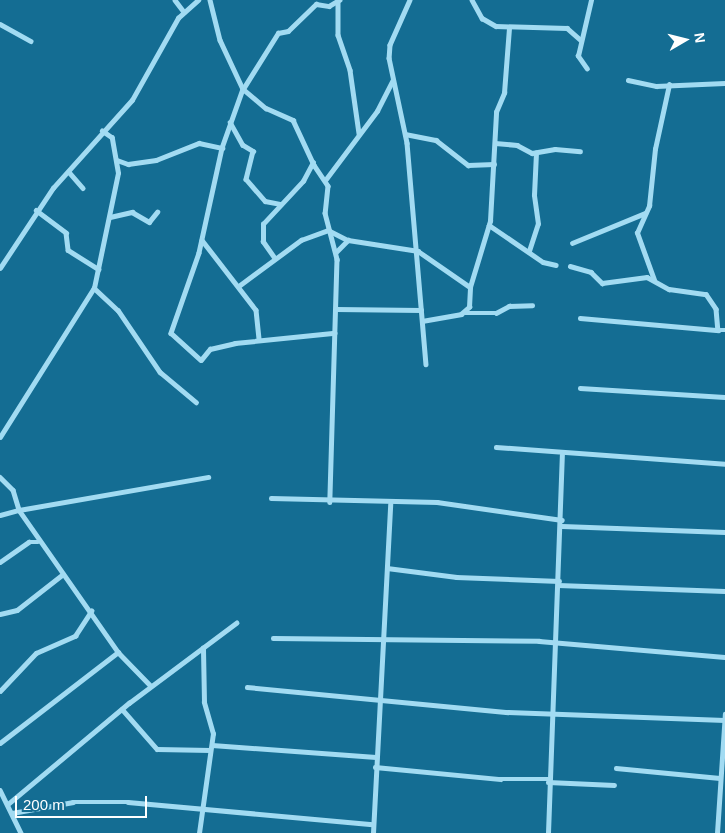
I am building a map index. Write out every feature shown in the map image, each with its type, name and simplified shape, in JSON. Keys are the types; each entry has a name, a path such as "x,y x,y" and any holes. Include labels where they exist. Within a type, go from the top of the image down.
{"street":[{"path":"175,0 184,12"},
{"path":"0,268 36,210 108,124 135,95 184,12 198,0"},
{"path":"210,0 220,40 243,88 266,108 293,120 313,162 326,179 328,230 336,252 330,502"},
{"path":"410,0 390,45 392,79 405,134 414,251 426,364"},
{"path":"472,0 484,21 509,28 567,28 581,40"},
{"path":"587,68 578,56 590,0"},
{"path":"334,333 259,339 213,348 201,360 174,338 171,322 202,240 222,148 243,88 278,33 288,31 316,4 329,6 338,1 338,36 350,70 358,133"},
{"path":"0,24 31,41"},
{"path":"464,313 470,287 490,226 495,143 509,28"},
{"path":"326,179 358,133 377,111 392,79"},
{"path":"628,80 670,85 725,83"},
{"path":"654,280 638,240 670,85"},
{"path":"230,122 243,145 252,149 246,179 264,201 281,204"},
{"path":"0,437 94,288 110,217 117,160 108,132 108,124"},
{"path":"102,131 108,132"},
{"path":"405,134 436,140 468,165 494,164"},
{"path":"495,143 536,153 555,149 580,151"},
{"path":"117,160 128,164 156,160 192,144 222,148"},
{"path":"529,251 538,224 534,195 536,153"},
{"path":"274,259 263,242 262,226 313,162"},
{"path":"69,172 83,188"},
{"path":"36,210 66,234 68,250 99,269"},
{"path":"110,217 133,213 148,222 157,212"},
{"path":"572,243 645,213"},
{"path":"490,226 529,251 556,265"},
{"path":"240,285 300,240 328,230 348,240 414,251 446,267 458,282 470,287"},
{"path":"202,240 240,285 256,310 259,339"},
{"path":"336,252 348,240"},
{"path":"570,266 591,272 602,283 654,280 669,289 709,296 716,309 718,330"},
{"path":"94,288 118,310 160,372 196,402"},
{"path":"422,321 464,313 496,314 509,306 532,305"},
{"path":"336,309 421,310"},
{"path":"580,318 725,330"},
{"path":"580,388 725,397"},
{"path":"496,447 562,455 725,464"},
{"path":"548,833 548,780 562,526 562,455"},
{"path":"0,477 13,490 19,510 38,542 91,611 118,652 151,686"},
{"path":"0,515 19,510 208,477"},
{"path":"271,498 390,504 436,502 562,520"},
{"path":"373,833 390,504"},
{"path":"562,526 725,532"},
{"path":"0,562 30,542 38,542"},
{"path":"387,568 456,577 725,591"},
{"path":"0,614 18,610 63,574"},
{"path":"0,691 36,653 75,636 91,611"},
{"path":"8,804 122,709 236,623"},
{"path":"273,638 383,638 556,644 725,658"},
{"path":"199,833 200,806 211,748 212,720 204,702 203,648"},
{"path":"0,743 118,652"},
{"path":"247,687 552,713 725,720"},
{"path":"122,709 157,749 211,748 376,757"},
{"path":"717,833 725,714"},
{"path":"375,767 500,779 548,780 614,785"},
{"path":"616,768 720,778"},
{"path":"0,790 12,812 20,833"},
{"path":"12,812 90,801 200,806 372,824"},
{"path":"718,827 725,826"}]}
